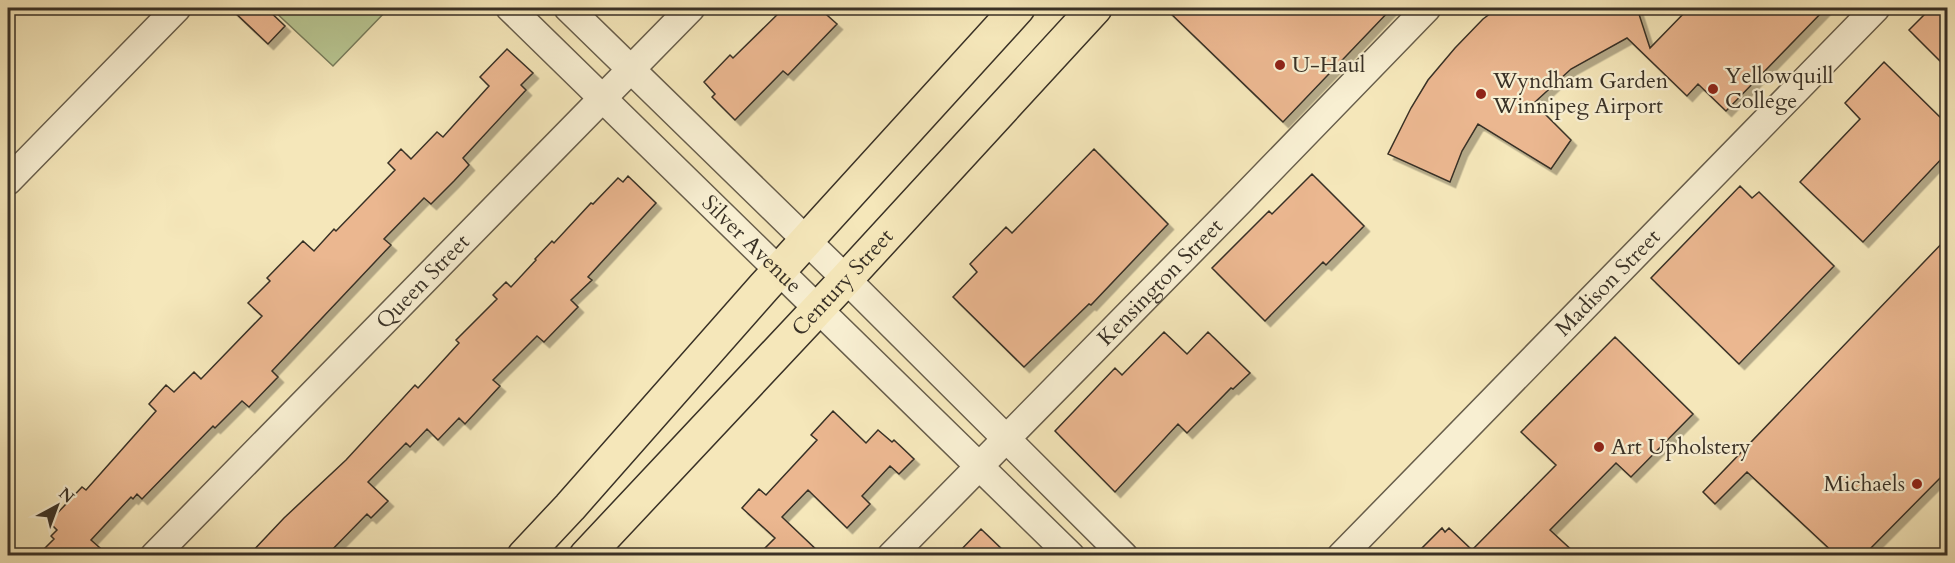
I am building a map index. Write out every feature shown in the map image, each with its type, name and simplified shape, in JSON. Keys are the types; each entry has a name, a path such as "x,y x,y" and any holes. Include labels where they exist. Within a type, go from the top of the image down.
{"main road":[{"path":"524,555 570,507 779,270 1018,8"},
{"name":"Century Street","path":"586,555 846,279 1095,8"}],"street":[{"path":"8,182 177,8"},
{"name":"Silver Avenue","path":"510,8 1071,555"},
{"name":"Silver Avenue","path":"568,8 807,240 1124,555"},
{"name":"Queen Street","path":"154,555 691,8"},
{"name":"Kensington Street","path":"891,555 1427,8"},
{"name":"Madison Street","path":"1341,555 1876,8"}],"green space":[{"path":"271,8 389,8 333,66"}],"building":[{"path":"230,8 266,8 285,26 268,44"},
{"path":"784,8 819,8 837,24 788,75 783,71 735,120 712,97 715,94 704,82 730,55 733,58"},
{"name":"U-Haul","path":"1165,8 1392,8 1283,122"},
{"name":"Wyndham Garden Winnipeg Airport","path":"1498,8 1637,8 1650,48 1689,8 1826,8 1726,111 1698,84 1687,96 1627,38 1571,69 1534,103 1571,140 1551,169 1478,124 1462,151 1450,182 1388,154 1428,80 1483,19"},
{"path":"1931,8 1947,8 1947,68 1909,30"},
{"path":"507,49 533,73 521,85 526,90 463,158 469,165 454,181 431,204 424,198 384,239 391,245 272,371 278,377 249,407 242,401 215,428 213,426 142,499 137,494 133,499 131,497 91,540 108,555 38,555 54,539 51,536 57,530 49,522 82,487 86,490 156,411 149,404 166,385 174,392 194,372 201,379 262,316 248,303 270,281 267,278 303,241 314,251 334,229 336,231 395,170 388,163 401,149 411,159 437,132 443,137 489,86 480,77"},
{"path":"1884,62 1947,124 1947,153 1863,242 1800,182 1860,119 1845,103"},
{"path":"1094,149 1168,224 1091,305 1089,304 1024,367 953,297 977,272 970,264 1006,227 1012,233"},
{"path":"1312,174 1364,226 1326,265 1323,262 1265,321 1212,268 1269,211 1272,214"},
{"path":"628,176 656,203 588,277 592,280 571,300 578,307 544,342 537,336 493,380 500,386 465,424 459,418 438,440 427,429 410,447 406,443 368,482 388,501 371,518 367,514 327,555 249,555 284,518 346,460 415,385 418,388 459,343 456,340 497,299 493,295 506,282 511,287 552,241 554,243 591,203 593,204 618,178 623,182"},
{"path":"1740,186 1752,198 1759,192 1834,266 1739,364 1651,278"},
{"path":"1947,238 1947,471 1864,555 1836,555 1747,472 1715,504 1703,492"},
{"path":"1164,332 1187,354 1208,332 1250,373 1233,389 1231,388 1187,433 1178,424 1115,492 1055,431 1115,368 1122,375"},
{"name":"Art Upholstery","path":"1615,337 1693,414 1631,477 1616,463 1550,530 1577,555 1415,555 1442,528 1445,532 1449,528 1472,550 1556,465 1521,432"},
{"path":"833,411 866,443 878,430 892,442 894,440 914,459 899,474 890,466 862,496 870,504 847,528 808,490 782,517 822,555 758,555 775,538 742,508 759,489 766,495 817,440 811,435"},
{"path":"981,529 1008,555 956,555"}],"place":[{"name":"U-Haul","path":"1280,65"},
{"name":"Yellowquill College","path":"1713,89"},
{"name":"Wyndham Garden Winnipeg Airport","path":"1481,94"},
{"name":"Art Upholstery","path":"1599,447"},
{"name":"Michaels","path":"1917,484"}]}
